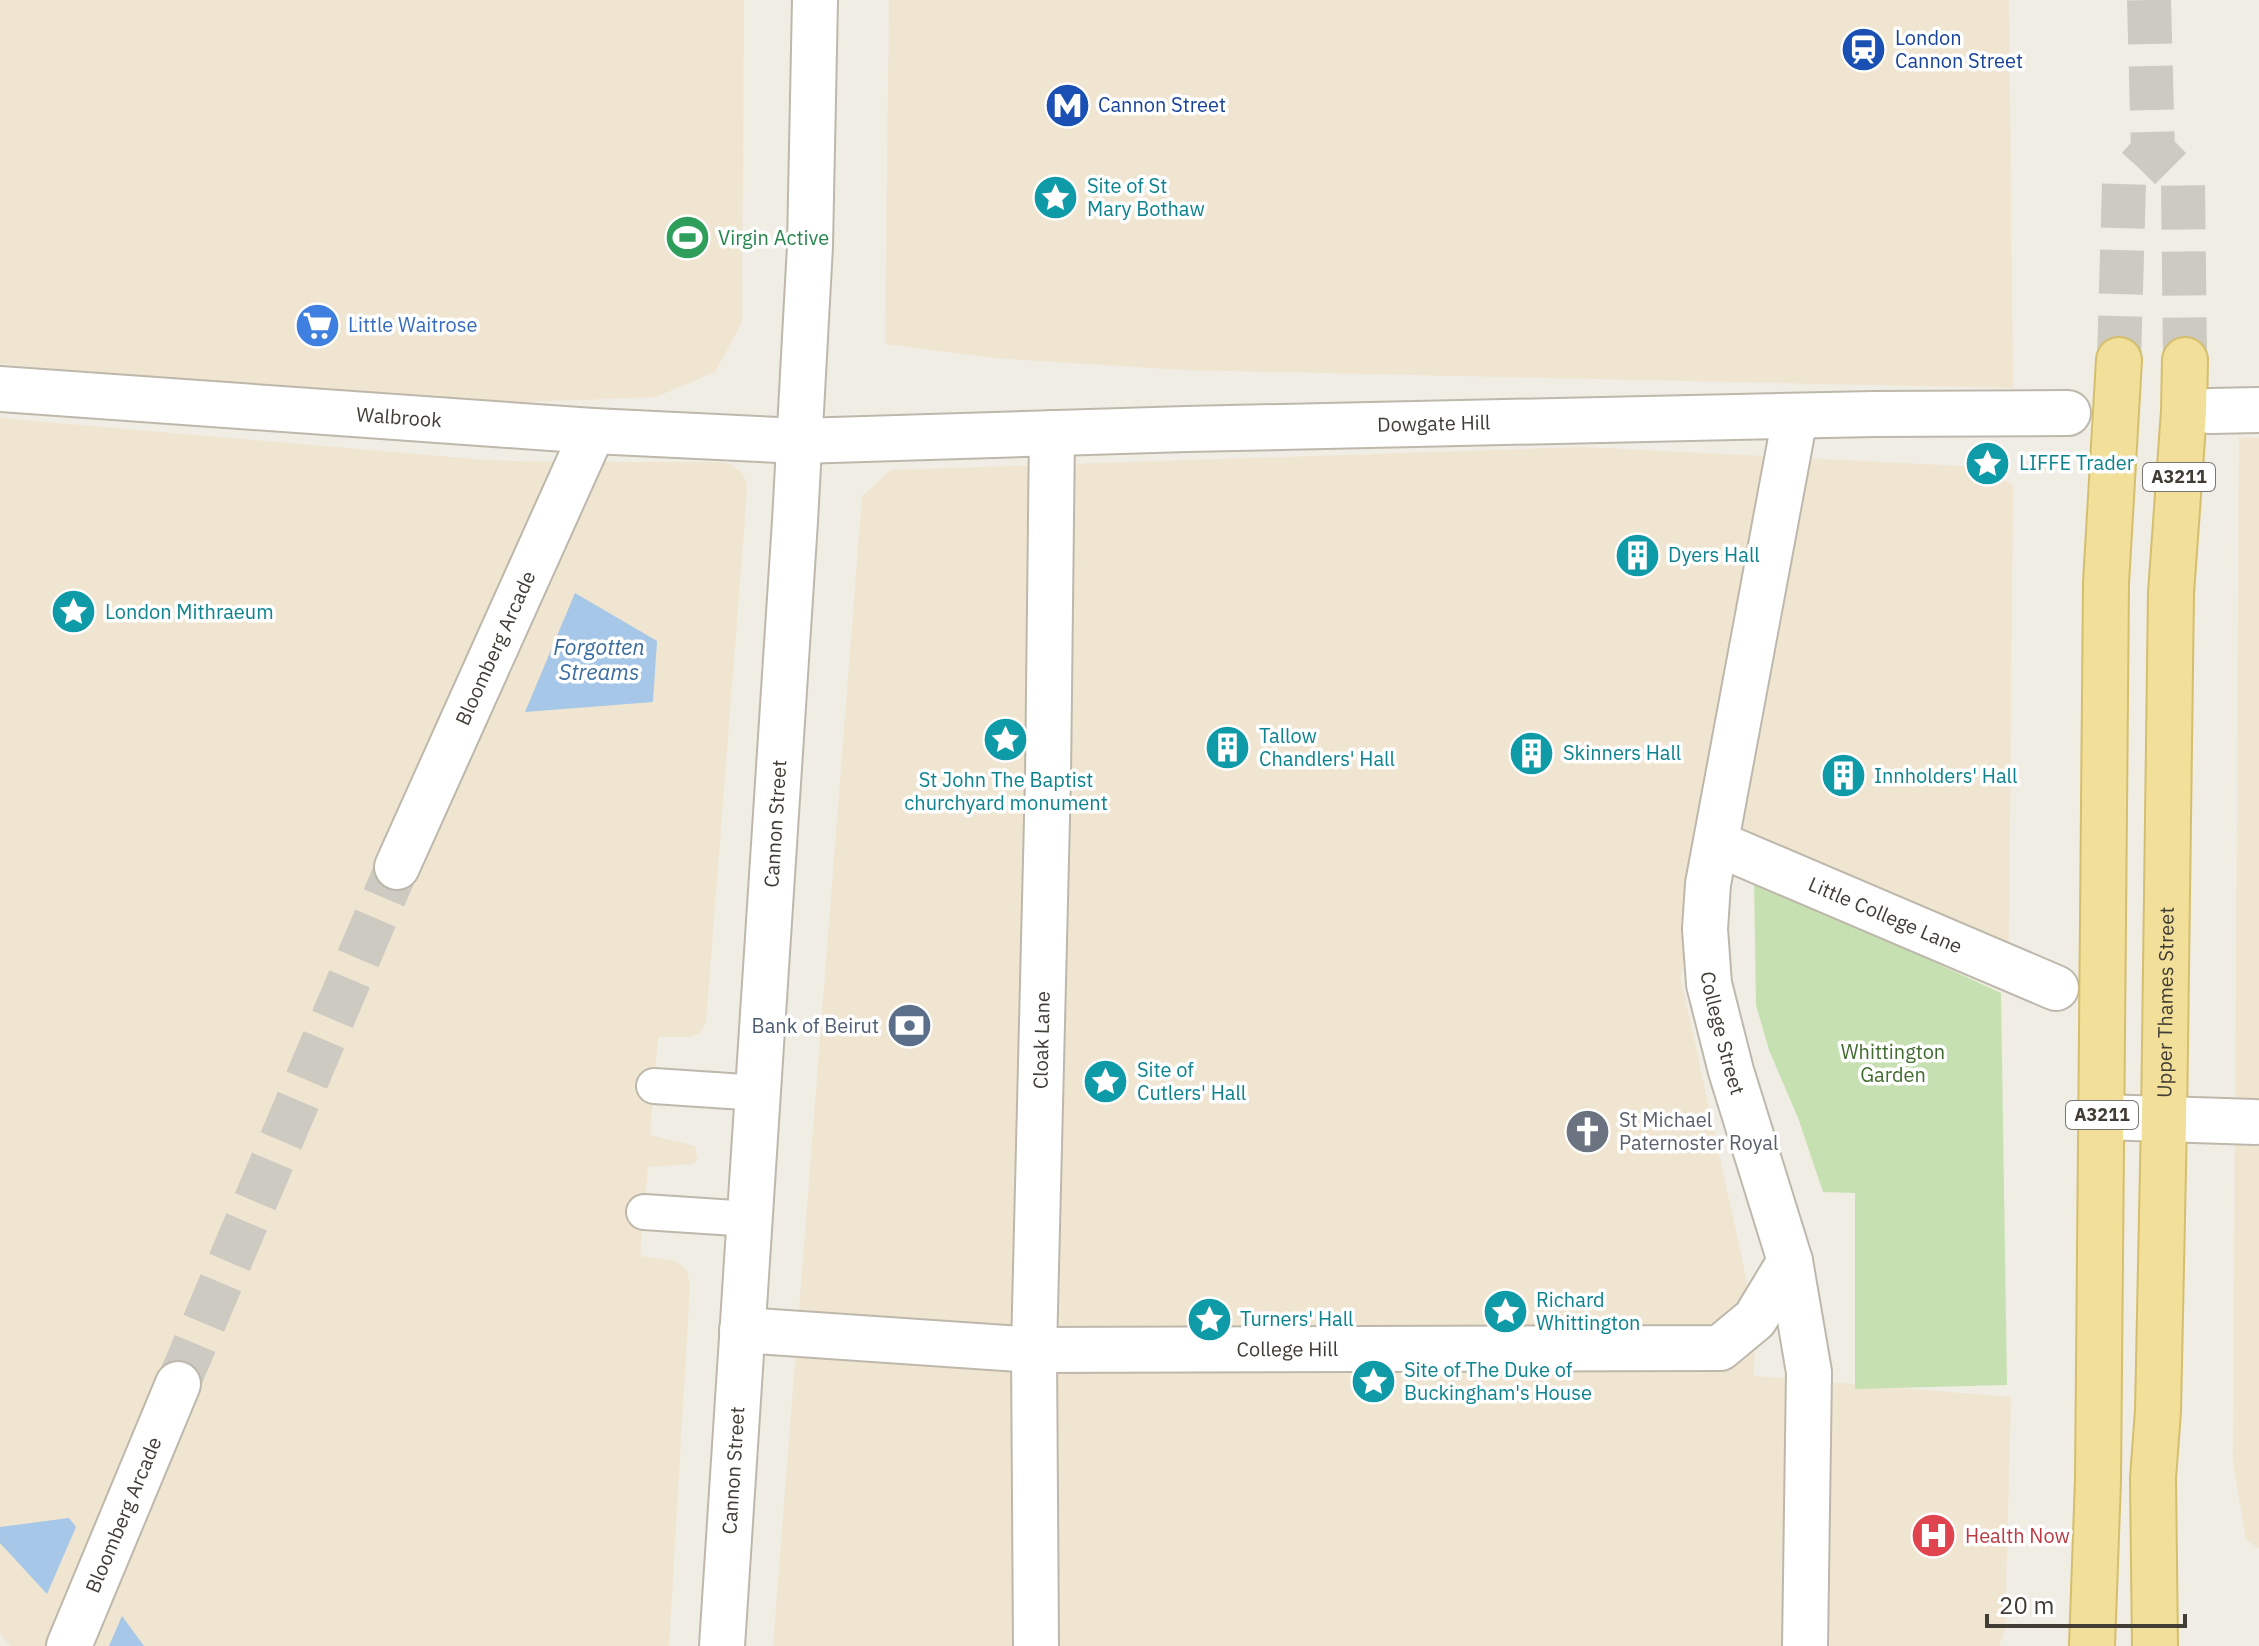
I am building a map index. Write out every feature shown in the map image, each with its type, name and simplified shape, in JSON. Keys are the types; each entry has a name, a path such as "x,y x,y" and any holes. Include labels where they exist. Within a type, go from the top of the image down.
{"main road":[{"name":"A3211","path":"2092,1646 2098,1480 2106,583 2119,360"},
{"name":"Upper Thames Street","path":"2155,1646 2153,1478 2158,1411 2164,1120 2171,593 2185,360"}],"street":[{"name":"Cannon Street","path":"722,1646 800,441 810,246 815,0"},
{"name":"Walbrook","path":"0,389 593,431 800,441"},
{"path":"2210,411 2259,410"},
{"name":"Dowgate Hill","path":"800,441 1874,414 2068,413"},
{"name":"College Street","path":"1795,417 1708,884 1705,929 1709,984 1731,1071 1790,1261 1809,1372 1805,1646"},
{"name":"Bloomberg Arcade","path":"397,867 593,431"},
{"name":"Cloak Lane","path":"1036,1646 1034,1350 1048,778 1052,433"},
{"name":"Little College Lane","path":"1716,843 2056,988"},
{"path":"2102,1117 2255,1122"},
{"name":"College Hill","path":"742,1330 1034,1350 1720,1348 1755,1319 1790,1261"},
{"name":"Bloomberg Arcade","path":"69,1646 178,1384"}],"lane":[{"path":"654,1086 759,1093"},
{"path":"644,1212 750,1219"}],"shaded area":[{"path":"0,0 744,0 742,322 715,372 656,397 447,405 0,364"},
{"path":"889,0 2009,0 2013,388 1184,370 994,358 885,344"},
{"path":"0,418 485,460 719,462 731,464 743,474 747,486 745,517 706,1022 701,1032 692,1037 658,1037 650,1135 695,1146 698,1160 693,1164 648,1167 640,1256 676,1261 687,1271 690,1285 669,1646 10,1646 0,1633"},
{"path":"2239,437 2259,438 2259,1548 2246,1540 2233,1463"},
{"path":"1584,447 1981,467 2013,485 2009,945 1779,846 1705,835 1681,979 1755,1319 1754,1376 2011,1397 2005,1630 1999,1646 773,1646 862,496 891,470"}],"green space":[{"name":"Whittington Garden","path":"1754,879 2001,993 2007,1385 1855,1389 1855,1193 1823,1192 1798,1118 1769,1050 1756,1005"}],"water":[{"name":"Forgotten Streams","path":"575,593 657,641 653,702 525,712"},
{"path":"69,1518 76,1527 47,1594 0,1543 0,1527"},
{"path":"122,1616 144,1646 109,1646"}],"tunnel":[{"path":"2149,0 2153,151 2183,181 2185,360"},
{"path":"2119,360 2124,184 2153,151"},
{"path":"178,1384 397,867"}],"place":[{"name":"London Cannon Street","path":"1864,49"},
{"name":"Cannon Street","path":"1067,105"},
{"name":"Site of St Mary Bothaw","path":"1056,197"},
{"name":"Virgin Active","path":"687,238"},
{"name":"Little Waitrose","path":"317,325"},
{"name":"LIFFE Trader","path":"1988,463"},
{"name":"Dyers Hall","path":"1637,555"},
{"name":"London Mithraeum","path":"74,612"},
{"name":"St John The Baptist churchyard monument","path":"1006,740"},
{"name":"Tallow Chandlers' Hall","path":"1228,748"},
{"name":"Skinners Hall","path":"1532,753"},
{"name":"Innholders' Hall","path":"1843,776"},
{"name":"Bank of Beirut","path":"910,1026"},
{"name":"Site of Cutlers' Hall","path":"1106,1082"},
{"name":"St Michael Paternoster Royal","path":"1588,1132"},
{"name":"Richard Whittington","path":"1505,1311"},
{"name":"Turners' Hall","path":"1209,1319"},
{"name":"Site of The Duke of Buckingham's House","path":"1373,1381"},
{"name":"Health Now","path":"1934,1536"}]}
